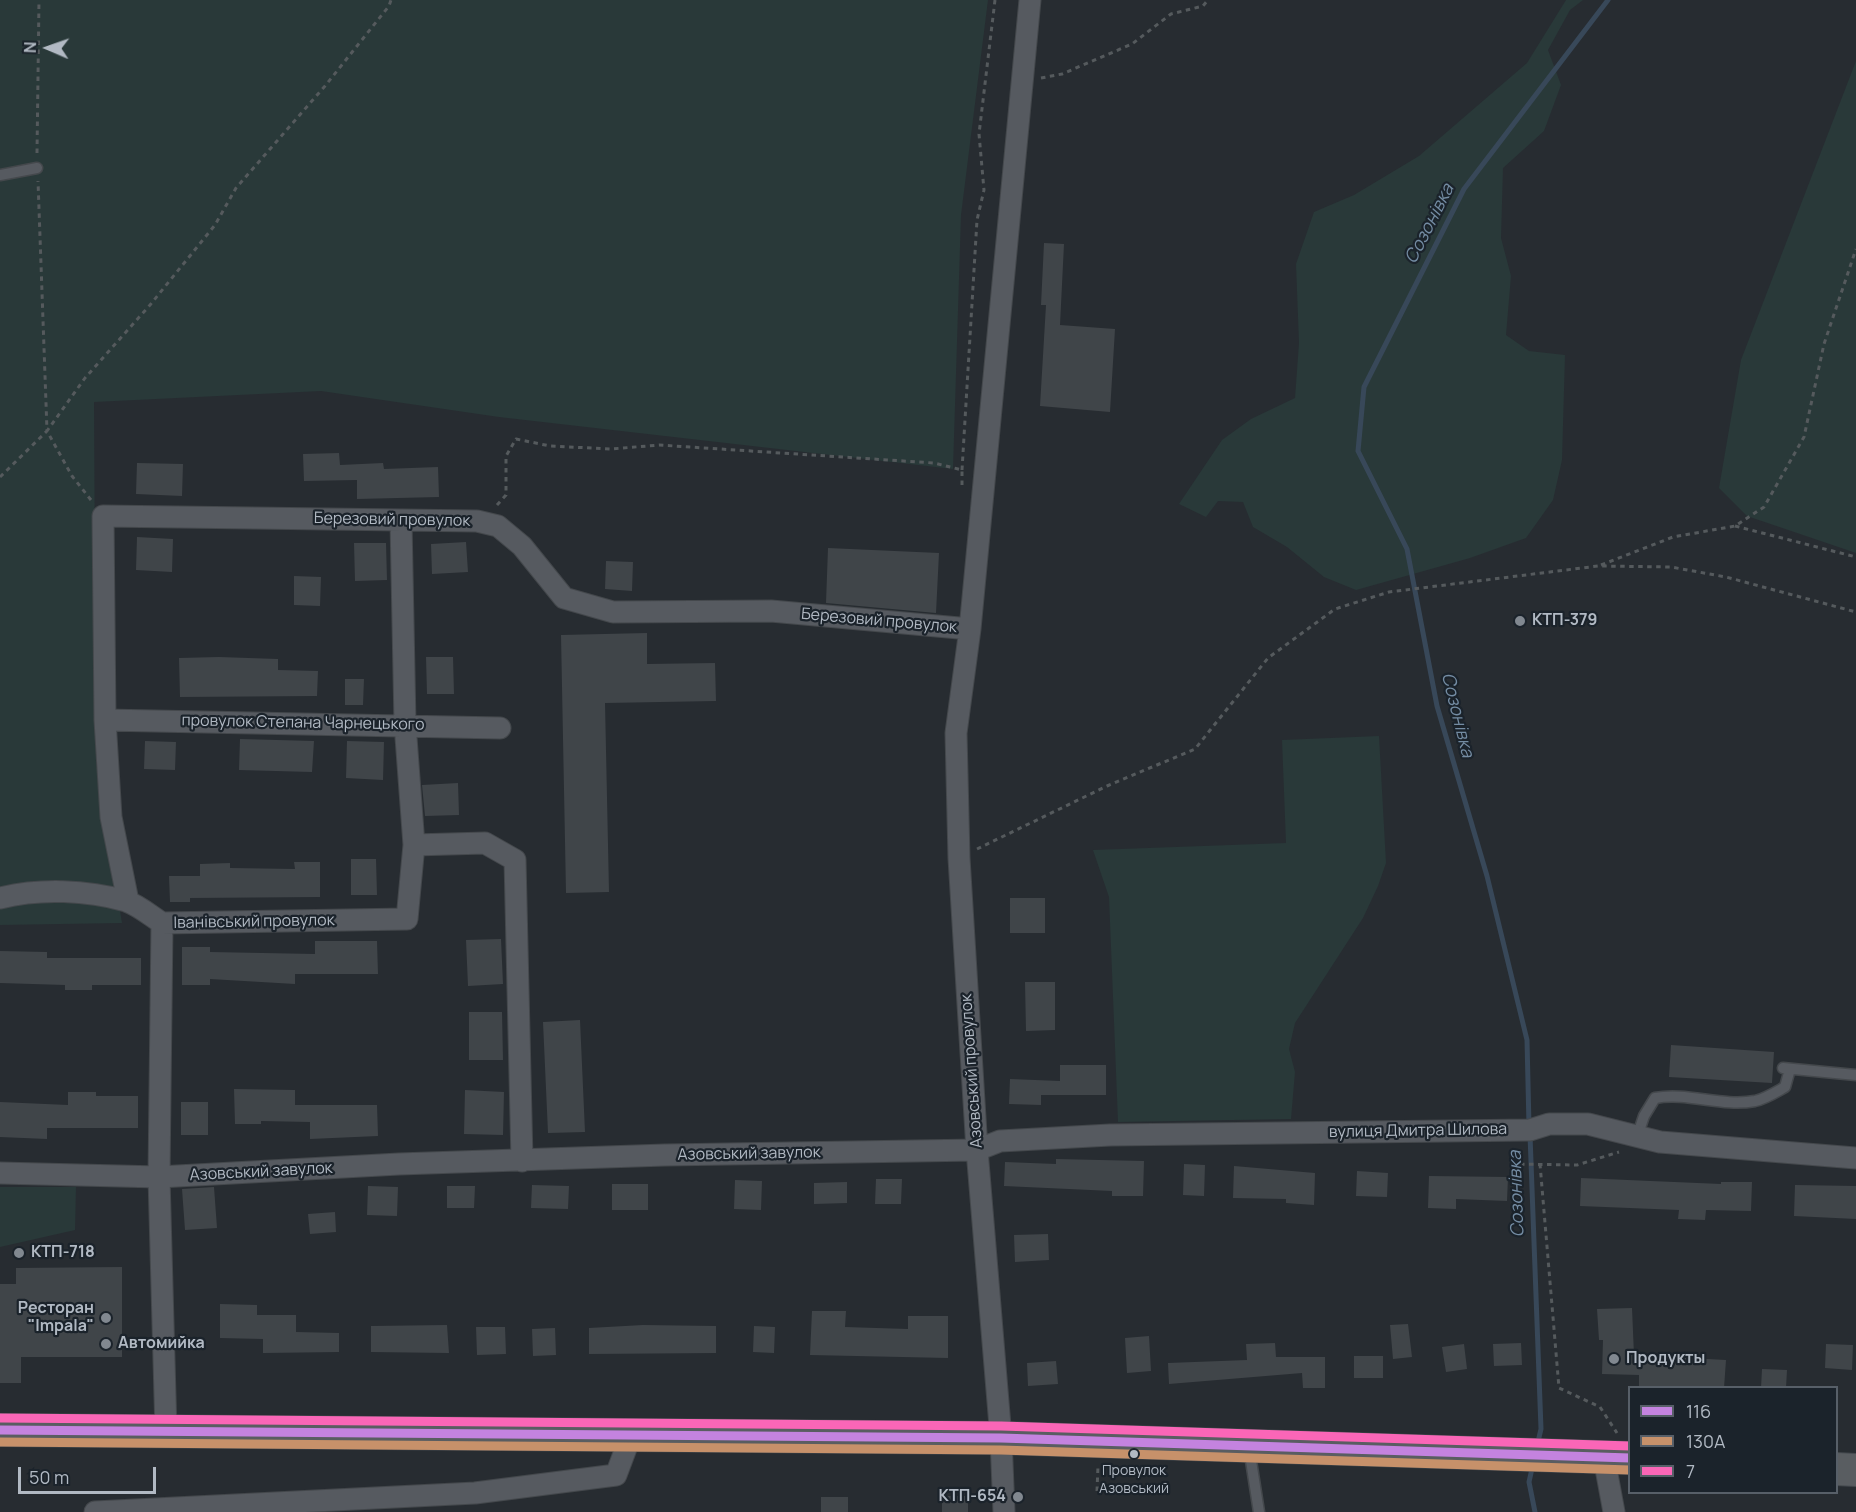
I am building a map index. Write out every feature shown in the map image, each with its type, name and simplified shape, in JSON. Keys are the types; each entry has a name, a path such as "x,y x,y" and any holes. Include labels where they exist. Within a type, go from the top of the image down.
{"main road":[{"path":"0,1430 1002,1438 1560,1456 1617,1450"},
{"path":"1838,1469 1856,1470"}],"street":[{"name":"Азовський провулок","path":"1004,1512 1002,1438 977,1150 959,858 956,733 970,629 1030,0"},
{"name":"Березовий провулок","path":"103,516 477,521 498,526 522,546 564,598 613,612 771,611 970,629"},
{"path":"103,516 105,720 111,817 128,902"},
{"path":"401,521 405,724 414,846 485,843 515,860 522,1161"},
{"name":"провулок Степана Чарнецького","path":"105,720 405,724 500,728"},
{"name":"Іванівський провулок","path":"0,898 72,892 128,902 162,923 407,919 414,846"},
{"path":"162,923 159,1177 166,1432"},
{"name":"вулиця Дмитра Шилова","path":"977,1150 1000,1141 1110,1135 1530,1130 1549,1124 1588,1124 1660,1142 1856,1158"},
{"name":"Азовський завулок","path":"0,1173 159,1177 522,1161 977,1150"},
{"path":"95,1512 475,1493 616,1475 631,1435"},
{"path":"1614,1512 1617,1450"}],"lane":[{"path":"0,175 37,168"},
{"path":"1637,1137 1644,1116 1655,1098 1671,1095 1737,1103 1758,1101 1785,1087 1786,1069 1856,1075"},
{"path":"1249,1445 1259,1512"}],"path":[{"path":"39,0 37,168 47,431 72,476 103,516"},
{"path":"0,477 47,431 85,378 215,225 236,188 325,86 389,6 391,0"},
{"path":"962,492 977,220 984,190 979,135 995,0"},
{"path":"1022,83 1062,74 1132,44 1171,14 1203,6 1208,0"},
{"path":"1598,566 1672,537 1735,526 1764,507 1804,437 1824,344 1856,249"},
{"path":"477,521 494,509 506,495 506,456 516,439 550,446 611,449 659,445 776,451 934,463 962,470"},
{"path":"1735,526 1856,557"},
{"path":"959,858 1107,786 1195,748 1268,658 1335,609 1389,592 1598,566 1671,567 1726,577 1856,612"},
{"path":"1512,1164 1577,1165 1621,1151"},
{"path":"1540,1164 1558,1388 1600,1407 1617,1450"}],"shaded area":[{"path":"0,0 988,0 961,215 953,469 499,417 321,391 94,402 96,762 122,923 0,925"},
{"path":"1566,0 1583,0 1570,10 1548,50 1561,85 1544,131 1503,168 1501,238 1511,276 1506,335 1529,351 1565,355 1562,460 1553,500 1526,538 1470,558 1356,590 1324,577 1287,547 1253,527 1243,502 1218,501 1206,517 1179,504 1222,440 1251,419 1295,398 1299,343 1296,264 1314,212 1354,195 1419,156 1527,63"},
{"path":"1856,61 1856,553 1747,516 1719,488 1741,360"},
{"path":"1379,736 1386,863 1363,918 1295,1023 1289,1049 1295,1072 1291,1119 1118,1122 1109,897 1093,850 1286,843 1282,740"},
{"path":"0,1187 76,1187 75,1230 0,1247"}],"building":[{"path":"1044,243 1064,244 1060,325 1115,329 1110,412 1040,406 1046,305 1041,305"},
{"path":"339,453 340,465 383,463 384,469 438,467 439,497 357,499 357,480 304,481 303,454"},
{"path":"137,463 183,464 182,496 136,494"},
{"path":"137,537 173,539 172,572 136,570"},
{"path":"466,542 468,572 432,574 431,544"},
{"path":"354,543 386,543 387,580 355,581"},
{"path":"828,548 939,553 936,613 826,603"},
{"path":"606,561 633,562 632,591 605,589"},
{"path":"294,576 321,577 320,606 294,605"},
{"path":"647,633 647,664 715,663 716,701 605,703 609,892 566,893 561,635"},
{"path":"426,657 453,657 454,694 427,694"},
{"path":"179,658 278,659 278,670 318,671 317,696 180,697"},
{"path":"345,679 364,679 363,705 345,705"},
{"path":"240,739 314,741 312,772 239,770"},
{"path":"145,741 176,742 175,770 144,769"},
{"path":"347,741 384,742 383,780 346,778"},
{"path":"458,783 459,815 425,816 422,785"},
{"path":"351,859 376,859 377,895 351,895"},
{"path":"294,862 320,862 320,897 190,898 190,902 170,902 169,876 200,876 200,864 230,863 230,868 295,869"},
{"path":"1010,898 1045,898 1045,933 1010,933"},
{"path":"501,939 503,984 468,986 466,940"},
{"path":"315,941 377,941 378,974 295,974 295,984 210,979 210,985 182,985 182,947 210,947 210,952 315,954"},
{"path":"0,951 47,952 47,958 141,958 141,985 92,985 92,990 65,990 65,985 0,983"},
{"path":"1025,982 1055,982 1055,1030 1026,1031"},
{"path":"469,1012 502,1012 503,1060 469,1060"},
{"path":"580,1020 585,1132 548,1133 543,1022"},
{"path":"1671,1045 1774,1052 1772,1083 1669,1077"},
{"path":"1060,1065 1106,1065 1106,1095 1041,1095 1041,1105 1009,1104 1010,1079 1060,1081"},
{"path":"234,1089 295,1090 295,1105 377,1105 378,1136 310,1139 310,1122 261,1121 261,1124 235,1124"},
{"path":"465,1090 504,1092 503,1135 464,1134"},
{"path":"68,1092 96,1092 96,1096 138,1096 138,1128 47,1128 47,1139 0,1137 0,1102 68,1105"},
{"path":"181,1102 208,1102 208,1135 181,1135"},
{"path":"1056,1159 1144,1161 1143,1196 1112,1196 1112,1191 1004,1186 1005,1162 1056,1164"},
{"path":"1184,1164 1205,1165 1204,1196 1183,1195"},
{"path":"1234,1166 1315,1173 1314,1205 1286,1203 1286,1199 1233,1198"},
{"path":"1357,1171 1388,1173 1387,1197 1356,1196"},
{"path":"1429,1176 1508,1177 1507,1201 1456,1199 1456,1209 1428,1208"},
{"path":"1581,1178 1721,1184 1721,1182 1752,1182 1751,1211 1706,1210 1705,1220 1678,1219 1679,1210 1580,1206"},
{"path":"876,1179 902,1179 901,1204 875,1204"},
{"path":"735,1180 762,1181 761,1210 734,1209"},
{"path":"847,1182 847,1203 814,1204 814,1183"},
{"path":"612,1184 648,1184 648,1210 612,1210"},
{"path":"532,1185 569,1186 568,1209 531,1208"},
{"path":"1795,1185 1856,1186 1856,1219 1794,1216"},
{"path":"368,1186 398,1187 397,1216 367,1215"},
{"path":"447,1186 475,1186 474,1208 447,1208"},
{"path":"214,1187 217,1228 185,1230 182,1189"},
{"path":"335,1212 336,1232 310,1234 308,1214"},
{"path":"1048,1234 1049,1260 1015,1262 1014,1235"},
{"path":"122,1267 122,1357 21,1357 21,1383 0,1383 0,1284 16,1284 16,1268"},
{"path":"220,1304 257,1305 257,1315 296,1315 296,1332 339,1333 339,1352 263,1353 263,1339 220,1338"},
{"path":"1632,1308 1634,1355 1726,1360 1724,1386 1639,1386 1639,1375 1602,1374 1603,1340 1599,1340 1597,1309"},
{"path":"812,1311 846,1311 845,1327 908,1329 908,1316 948,1316 948,1358 810,1355"},
{"path":"1408,1324 1412,1357 1393,1359 1390,1325"},
{"path":"447,1325 449,1353 371,1352 371,1326"},
{"path":"643,1325 716,1326 716,1353 589,1354 589,1328"},
{"path":"754,1326 775,1327 774,1353 753,1352"},
{"path":"476,1327 505,1327 506,1354 477,1355"},
{"path":"555,1328 556,1355 533,1356 532,1329"},
{"path":"1149,1336 1151,1371 1127,1373 1125,1338"},
{"path":"1275,1343 1276,1357 1325,1357 1325,1388 1303,1388 1302,1373 1169,1384 1168,1363 1247,1360 1246,1344"},
{"path":"1521,1343 1522,1365 1494,1366 1493,1344"},
{"path":"1464,1344 1467,1369 1446,1372 1442,1347"},
{"path":"1826,1344 1853,1345 1852,1370 1825,1368"},
{"path":"1354,1356 1383,1356 1383,1378 1354,1378"},
{"path":"1056,1361 1058,1384 1028,1386 1027,1363"},
{"path":"1762,1369 1787,1370 1786,1386 1761,1386"},
{"path":"942,1496 968,1496 968,1512 942,1512"},
{"path":"821,1497 848,1497 848,1512 821,1512"}],"waterway":[{"name":"Созонівка","path":"1529,1126 1527,1040 1487,876 1437,706 1407,549 1358,451 1364,387 1464,189 1608,0"},
{"name":"Созонівка","path":"1530,1135 1541,1429 1537,1446"},
{"name":"Созонівка","path":"1533,1464 1529,1482 1535,1512"}],"transit line":[{"name":"7","path":"0,1418 1001,1426 1628,1446"},
{"name":"116","path":"0,1430 1001,1438 1628,1458"},
{"name":"130А","path":"0,1442 1001,1450 1628,1470"}],"place":[{"name":"КТП-379","path":"1520,621"},
{"name":"КТП-718","path":"19,1253"},
{"name":"Ресторан \"Impala\"","path":"106,1318"},
{"name":"Автомийка","path":"106,1344"},
{"name":"Продукты","path":"1614,1359"},
{"name":"Провулок Азовський","path":"1134,1454"},
{"name":"КТП-654","path":"1018,1497"}]}
